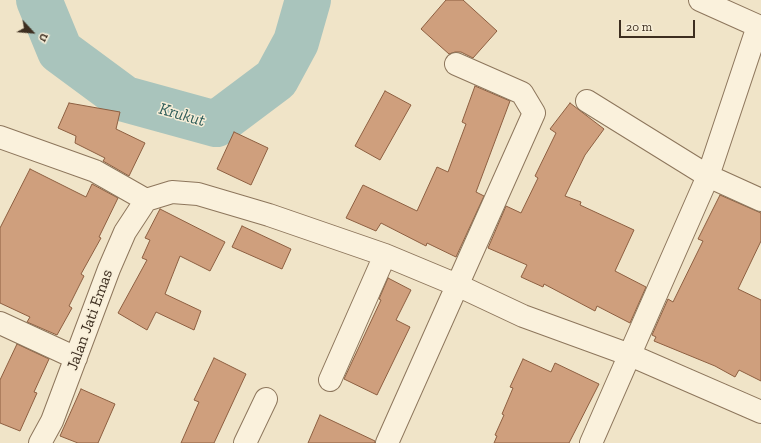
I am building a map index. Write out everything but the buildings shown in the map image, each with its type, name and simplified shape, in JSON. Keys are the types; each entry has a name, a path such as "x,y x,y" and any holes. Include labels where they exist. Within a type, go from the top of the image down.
{"street":[{"path":"591,443 708,176 760,26 700,0"},
{"path":"387,443 534,113 522,93 456,64"},
{"path":"587,101 708,176 761,200"},
{"path":"0,137 95,170 146,200 172,192 198,194 269,215 385,256 457,285 523,316 630,355 761,412"},
{"name":"Jalan Jati Emas","path":"40,443 52,421 109,269 125,232 146,200"},
{"path":"330,380 385,256"},
{"path":"0,323 76,358"},
{"path":"245,443 266,399"}],"waterway":[{"name":"Krukut","path":"39,0 60,51 125,99 216,124 276,79 296,42 308,0"}]}
